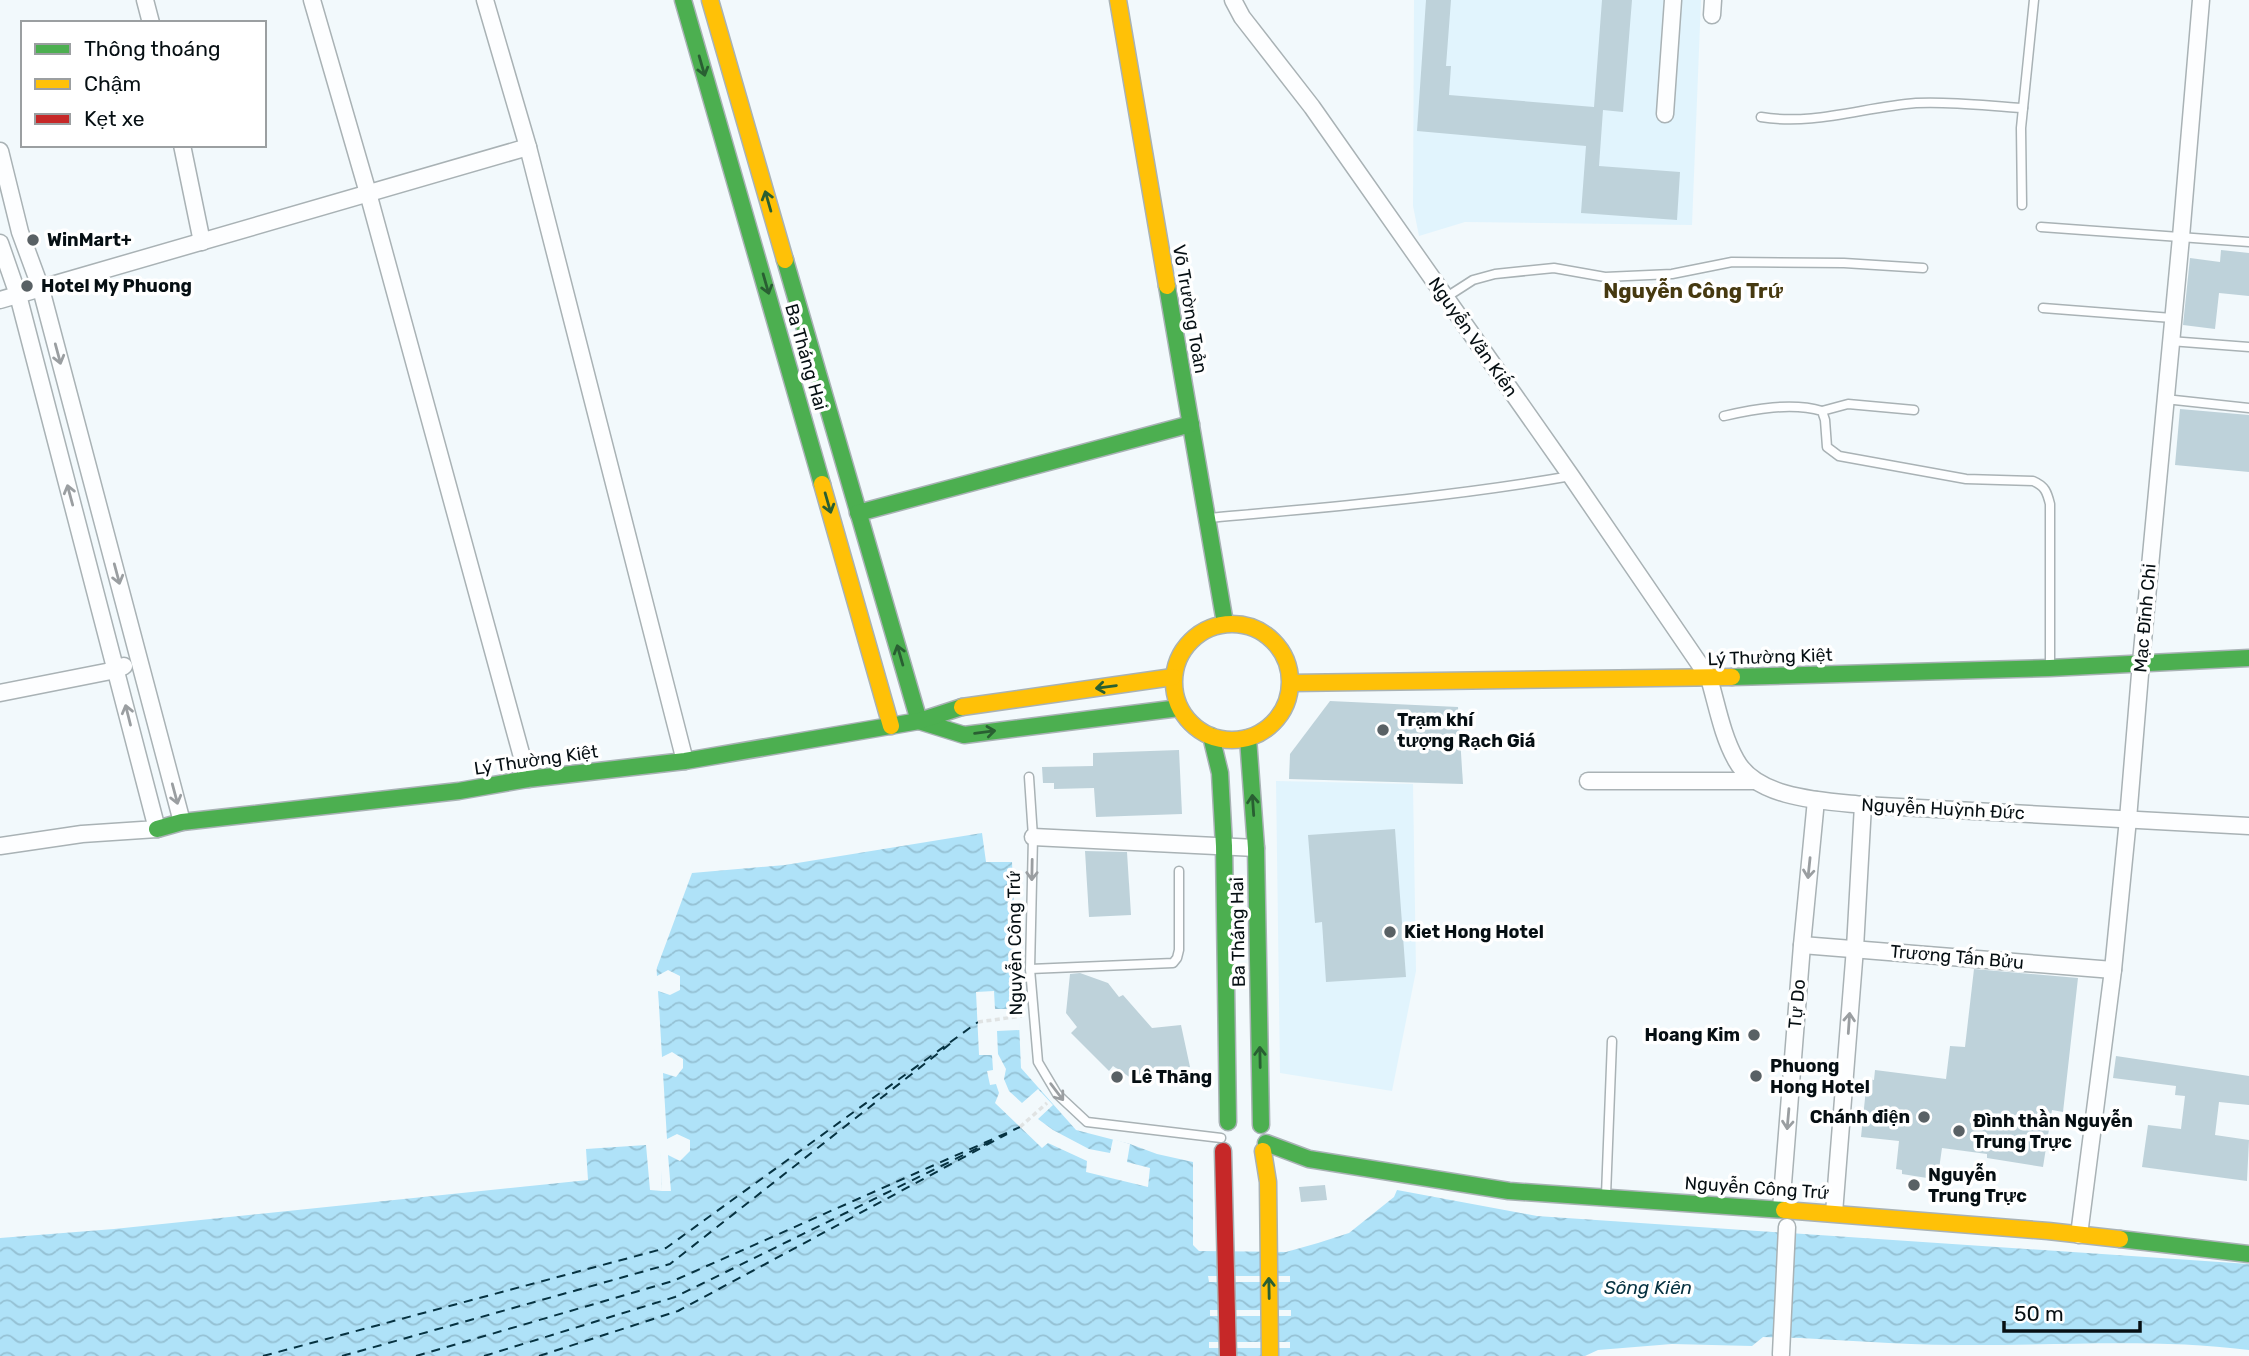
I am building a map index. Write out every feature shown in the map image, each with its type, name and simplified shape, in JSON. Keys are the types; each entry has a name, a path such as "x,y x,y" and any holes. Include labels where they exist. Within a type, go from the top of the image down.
{"street":[{"path":"145,0 150,21"},
{"path":"312,0 368,193 528,779"},
{"path":"485,0 528,147 685,761"},
{"name":"Ba Tháng Hai","path":"683,0 891,726"},
{"name":"Ba Tháng Hai","path":"710,0 919,721"},
{"name":"Võ Trường Toản","path":"1118,0 1225,624"},
{"name":"Nguyễn Văn Kiến","path":"1233,0 1242,17 1312,107 1709,678"},
{"path":"1665,114 1673,0"},
{"name":"Mạc Đĩnh Chi","path":"2079,1235 2129,820 2201,0"},
{"path":"182,147 202,242"},
{"path":"0,300 528,147"},
{"path":"0,151 20,232 41,289 182,822"},
{"path":"0,243 18,295 157,829 82,834 0,846"},
{"path":"757,255 782,250"},
{"path":"858,513 1191,424"},
{"path":"1225,624 1244,624 1263,632 1278,645 1288,663 1291,683 1288,701 1279,718 1265,730 1248,738 1229,740 1198,730 1179,708 1174,693 1173,677 1178,657 1189,641 1205,629 1225,624"},
{"name":"Lý Thường Kiệt","path":"1291,683 1709,678 2050,668 2249,658"},
{"path":"0,693 116,670 139,659"},
{"name":"Lý Thường Kiệt","path":"157,829 182,822 459,791 528,779 685,761 919,721 954,708 1173,677"},
{"path":"1709,678 1736,762 1753,781"},
{"path":"919,721 964,734 1179,708"},
{"name":"Ba Tháng Hai","path":"1211,736 1220,773 1224,846 1228,1122"},
{"name":"Ba Tháng Hai","path":"1248,738 1256,848 1261,1125"},
{"path":"1588,781 1753,781"},
{"name":"Nguyễn Huỳnh Đức","path":"1753,781 1776,791 1816,800 1863,805 2249,826"},
{"name":"Tự Do","path":"1780,1209 1816,800"},
{"path":"1834,1213 1855,948 1863,805"},
{"path":"1033,837 1256,848"},
{"name":"Trương Tấn Bửu","path":"1802,945 2113,970"},
{"path":"1228,1356 1222,1144 1228,1122 1243,1117 1261,1125 1265,1147 1268,1182 1270,1356"},
{"path":"1222,1144 1231,1160 1242,1162 1254,1160 1265,1147"},
{"name":"Nguyễn Công Trứ","path":"1265,1147 1309,1158 1509,1191 1834,1213 2079,1235 2249,1254"},
{"path":"1781,1354 1787,1227"}],"lane":[{"path":"2022,205 2020,151 2034,0"},
{"path":"1761,117 1780,120 1821,118 1917,103 2023,108"},
{"path":"2041,227 2249,242"},
{"path":"1445,298 1473,280 1495,274 1554,268 1605,278 1672,274 1732,262 1844,263 1923,268"},
{"path":"2043,308 2172,318"},
{"path":"2170,341 2249,347"},
{"path":"2165,399 2249,408"},
{"path":"1724,416 1785,407 1814,408 1822,411 1848,404 1914,410"},
{"path":"1822,411 1827,447 1839,456 1966,479 2034,481 2042,485 2047,492 2049,504 2050,668"},
{"path":"1206,518 1415,499 1571,476"},
{"name":"Nguyễn Công Trứ","path":"1029,778 1033,837 1030,969 1038,1062 1057,1094 1087,1122 1222,1144"},
{"path":"1030,969 1173,963 1179,950 1179,871"},
{"path":"1606,1198 1612,1041"}],"path":[{"path":"978,1022 1035,1014"},
{"path":"1020,1127 1049,1101"}],"shaded area":[{"path":"1414,0 1701,0 1692,225 1465,222 1419,236 1413,206"},
{"path":"1276,781 1413,784 1416,971 1392,1091 1280,1073"}],"water":[{"name":"Sông Kiên","path":"982,833 986,862 1012,862 1021,1068 1076,1130 1193,1162 1193,1245 1199,1251 1286,1252 1318,1243 1349,1233 1394,1197 1397,1190 1537,1216 2249,1264 2249,1350 2176,1344 1931,1345 1763,1337 1752,1346 1672,1344 1598,1350 1585,1356 0,1356 0,1238 114,1229 588,1180 586,1149 646,1145 650,1190 662,1191 655,973 692,873 785,865","holes":["1208,1276 1290,1276 1290,1282 1209,1282","1210,1310 1291,1310 1291,1316 1210,1316","1209,1342 1290,1342 1290,1348 1209,1348"]}],"pier":[{"path":"656,961 657,976 668,970 680,976 680,990 670,995 658,991 662,1057 672,1052 683,1059 683,1068 676,1077 663,1073 667,1139 677,1134 690,1140 690,1151 680,1161 668,1155 671,1191 662,1191 651,973"},
{"path":"994,991 995,1009 1019,1009 1020,1030 997,1031 998,1054 1006,1069 1004,1079 1009,1091 1022,1103 1038,1089 1053,1105 1038,1119 1089,1149 1110,1153 1113,1139 1130,1144 1127,1162 1150,1168 1148,1187 1086,1172 1087,1161 1048,1143 1042,1148 995,1103 999,1093 996,1084 990,1085 987,1071 993,1070 992,1055 979,1055 976,992"}],"building":[{"path":"1426,0 1451,0 1446,66 1451,66 1449,95 1594,107 1602,0 1632,0 1623,112 1603,110 1599,166 1680,172 1677,220 1581,213 1586,146 1417,131"},
{"path":"2221,250 2249,253 2249,296 2219,293 2215,329 2183,325 2190,258 2220,262"},
{"path":"2180,409 2249,415 2249,472 2175,465"},
{"name":"Trạm khí tượng Rạch Giá","path":"1330,701 1458,707 1463,784 1289,779 1290,754"},
{"path":"1179,750 1182,814 1096,817 1094,788 1054,789 1054,783 1043,783 1042,767 1093,766 1093,753"},
{"path":"1395,829 1406,977 1326,982 1322,922 1315,923 1308,835"},
{"path":"1085,851 1127,852 1131,915 1089,917"},
{"name":"Đình thần Nguyễn Trung Trực","path":"1974,969 2078,978 2063,1112 2052,1110 2043,1167 1987,1158 1987,1154 1942,1148 1938,1176 1928,1174 1927,1178 1902,1174 1902,1170 1896,1169 1899,1141 1861,1137 1867,1079 1874,1080 1875,1070 1946,1079 1950,1046 1965,1047"},
{"path":"1080,973 1108,983 1119,997 1123,995 1152,1028 1181,1025 1190,1067 1131,1078 1113,1066 1109,1071 1071,1033 1077,1027 1066,1013 1070,974"},
{"path":"2116,1056 2249,1076 2249,1105 2219,1102 2215,1135 2249,1140 2247,1181 2142,1167 2148,1125 2181,1129 2185,1096 2175,1095 2176,1086 2113,1078"},
{"path":"1325,1185 1327,1200 1301,1202 1299,1187"}],"ferry route":[{"path":"263,1356 666,1248 978,1022"},
{"path":"342,1356 670,1264 955,1040"},
{"path":"416,1356 673,1281 1020,1127"},
{"path":"539,1356 678,1311 1007,1134"},
{"path":"484,1356 675,1297 994,1140"}],"traffic: fast":[{"path":"683,0 822,484"},
{"path":"785,260 919,721"},
{"path":"1167,286 1225,623"},
{"path":"858,513 1191,424"},
{"path":"1732,677 2050,668 2249,658"},
{"path":"157,829 182,822 459,791 528,779 685,761 919,721 962,707"},
{"path":"919,721 964,735 1179,708"},
{"path":"1211,736 1220,773 1224,846 1228,1122"},
{"path":"1248,738 1256,848 1261,1125"},
{"path":"1266,1143 1309,1159 1509,1191 1784,1210"},
{"path":"2120,1239 2249,1254"}],"traffic: slow":[{"path":"710,0 785,260"},
{"path":"1118,0 1167,286"},
{"path":"822,484 891,726"},
{"path":"1232,624 1254,628 1273,641 1286,660 1290,682 1286,704 1273,723 1254,736 1232,740 1210,736 1191,723 1178,704 1174,682 1178,660 1191,641 1210,628 1232,624"},
{"path":"962,707 1173,677"},
{"path":"1291,683 1732,677"},
{"path":"1263,1151 1268,1182 1270,1356"},
{"path":"1784,1210 2120,1239"}],"traffic: jam":[{"path":"1223,1151 1228,1356"}],"place":[{"name":"WinMart+","path":"33,240"},
{"name":"Hotel My Phuong","path":"27,286"},
{"name":"Trạm khí tượng Rạch Giá","path":"1383,730"},
{"name":"Kiet Hong Hotel","path":"1390,932"},
{"name":"Hoang Kim","path":"1754,1035"},
{"name":"Phuong Hong Hotel","path":"1756,1076"},
{"name":"Lê Thāng","path":"1117,1077"},
{"name":"Chánh điện","path":"1924,1117"},
{"name":"Đình thần Nguyễn Trung Trực","path":"1959,1131"},
{"name":"Nguyễn Trung Trực","path":"1914,1185"}],"district":[{"name":"Nguyễn Công Trứ","path":"1693,291"}]}
